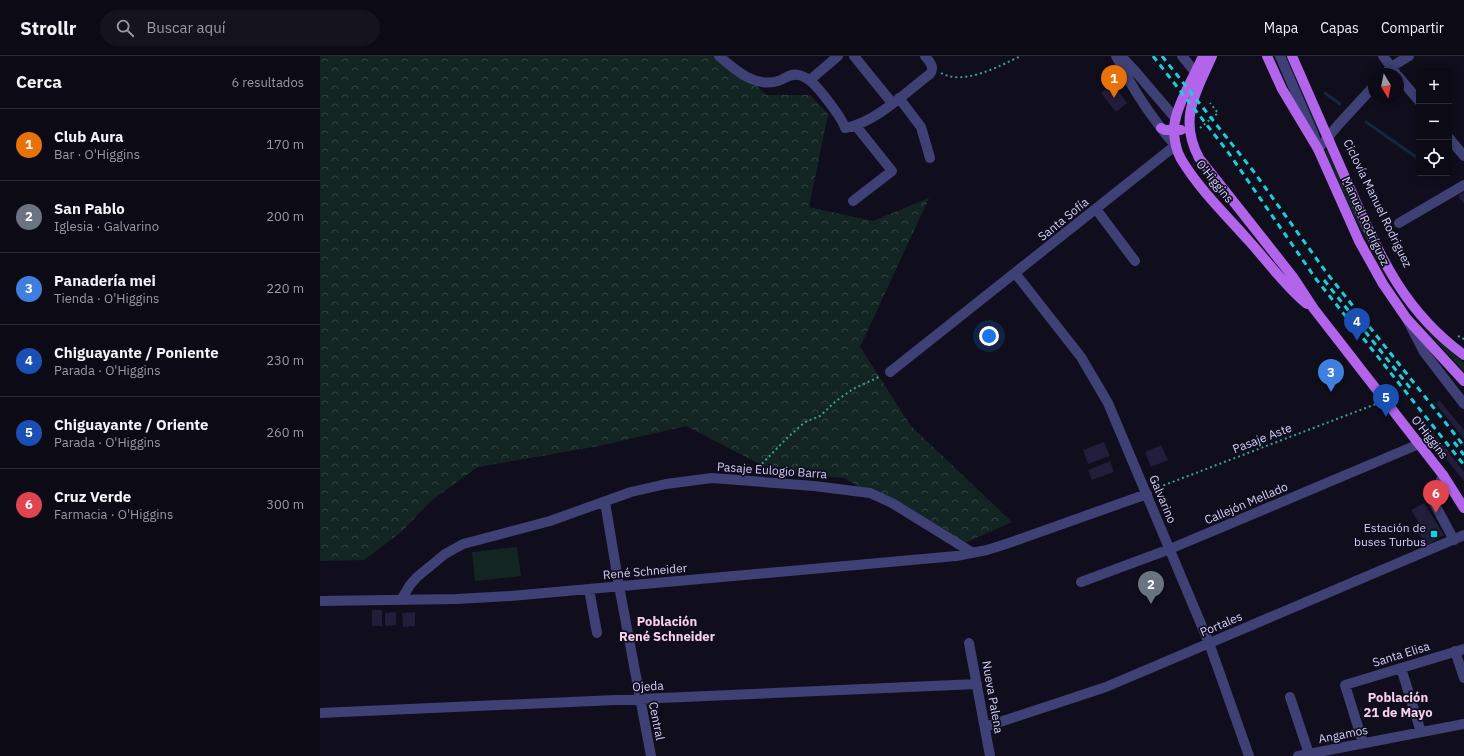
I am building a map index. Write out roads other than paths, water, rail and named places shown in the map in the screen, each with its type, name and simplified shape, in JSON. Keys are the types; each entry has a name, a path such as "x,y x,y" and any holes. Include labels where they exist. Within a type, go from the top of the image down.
{"main road":[{"path":"1176,145 1174,130 1176,119 1204,56"},
{"path":"1193,130 1189,116 1212,56"},
{"name":"Manuel Rodríguez","path":"1267,56 1286,95 1318,150 1372,266 1393,300 1407,319 1464,381"},
{"name":"Manuel Rodríguez","path":"1292,56 1370,234 1391,274 1410,304 1426,322 1464,355"},
{"path":"1176,119 1193,130"},
{"path":"1161,128 1165,130 1193,130"},
{"name":"O'Higgins","path":"1193,130 1195,150 1203,164 1293,276 1314,309 1443,475 1464,508"},
{"name":"O'Higgins","path":"1176,145 1181,158 1206,192 1292,290 1314,309"}],"street":[{"path":"719,56 743,76 763,82 778,81 789,75 796,74 810,80 840,116 845,128 856,126 874,116 930,74 933,69 931,63 925,56"},
{"path":"810,80 838,56"},
{"path":"854,56 921,127 930,158"},
{"name":"O'Higgins","path":"1116,56 1138,95 1161,128 1176,145"},
{"path":"1121,56 1176,119"},
{"path":"1182,56 1196,73"},
{"path":"1280,56 1307,119 1318,150"},
{"path":"1383,56 1390,68"},
{"path":"1398,68 1409,56"},
{"path":"1404,85 1416,98"},
{"path":"1318,150 1368,93"},
{"path":"853,201 892,171 856,126"},
{"path":"1451,140 1464,156"},
{"name":"Santa Sofía","path":"890,372 1176,145"},
{"path":"1398,222 1464,186"},
{"path":"1096,208 1135,261"},
{"name":"Galvarino","path":"1015,273 1069,342 1091,374 1108,403 1209,643 1249,756"},
{"path":"1407,319 1424,352 1464,404"},
{"name":"Callejón Mellado","path":"1081,582 1170,549 1419,444"},
{"path":"1443,475 1433,501 1454,540"},
{"name":"Pasaje Eulogio Barra","path":"401,600 417,577 445,554 463,544 550,521 631,492 666,484 712,478 814,486 870,493 892,503 972,554"},
{"path":"972,554 1006,544 1147,494"},
{"name":"Central","path":"605,502 651,756"},
{"name":"Portales","path":"985,728 1106,687 1464,536"},
{"name":"René Schneider","path":"320,600 401,600 511,596 972,554"},
{"path":"589,589 597,634"},
{"name":"Nueva Palena","path":"970,643 990,756"},
{"path":"1460,650 1464,678"},
{"name":"Santa Elisa","path":"1363,743 1345,685 1460,650"},
{"path":"1401,668 1421,732"},
{"name":"Ojeda","path":"320,713 977,684"},
{"path":"1290,697 1309,754"},
{"name":"Angamos","path":"1298,756 1464,724"}],"waterway":[{"path":"1325,93 1340,104"},
{"path":"1366,122 1416,157"}],"railway":[{"path":"1153,56 1228,152 1316,279 1464,465"},
{"path":"1162,56 1254,172 1326,272 1464,446"},
{"path":"1324,280 1411,389"},
{"path":"1454,442 1464,455"}],"place":[{"name":"Club Aura","path":"1114,98"},
{"name":"Chiguayante / Poniente","path":"1357,341"},
{"name":"Panadería mei","path":"1331,392"},
{"name":"Chiguayante / Oriente","path":"1386,417"},
{"name":"Cruz Verde","path":"1436,513"},
{"name":"Estación de buses Turbus","path":"1434,534"},
{"name":"San Pablo","path":"1151,604"}],"district":[{"name":"Población René Schneider","path":"667,628"},
{"name":"Población 21 de Mayo","path":"1398,704"}]}
